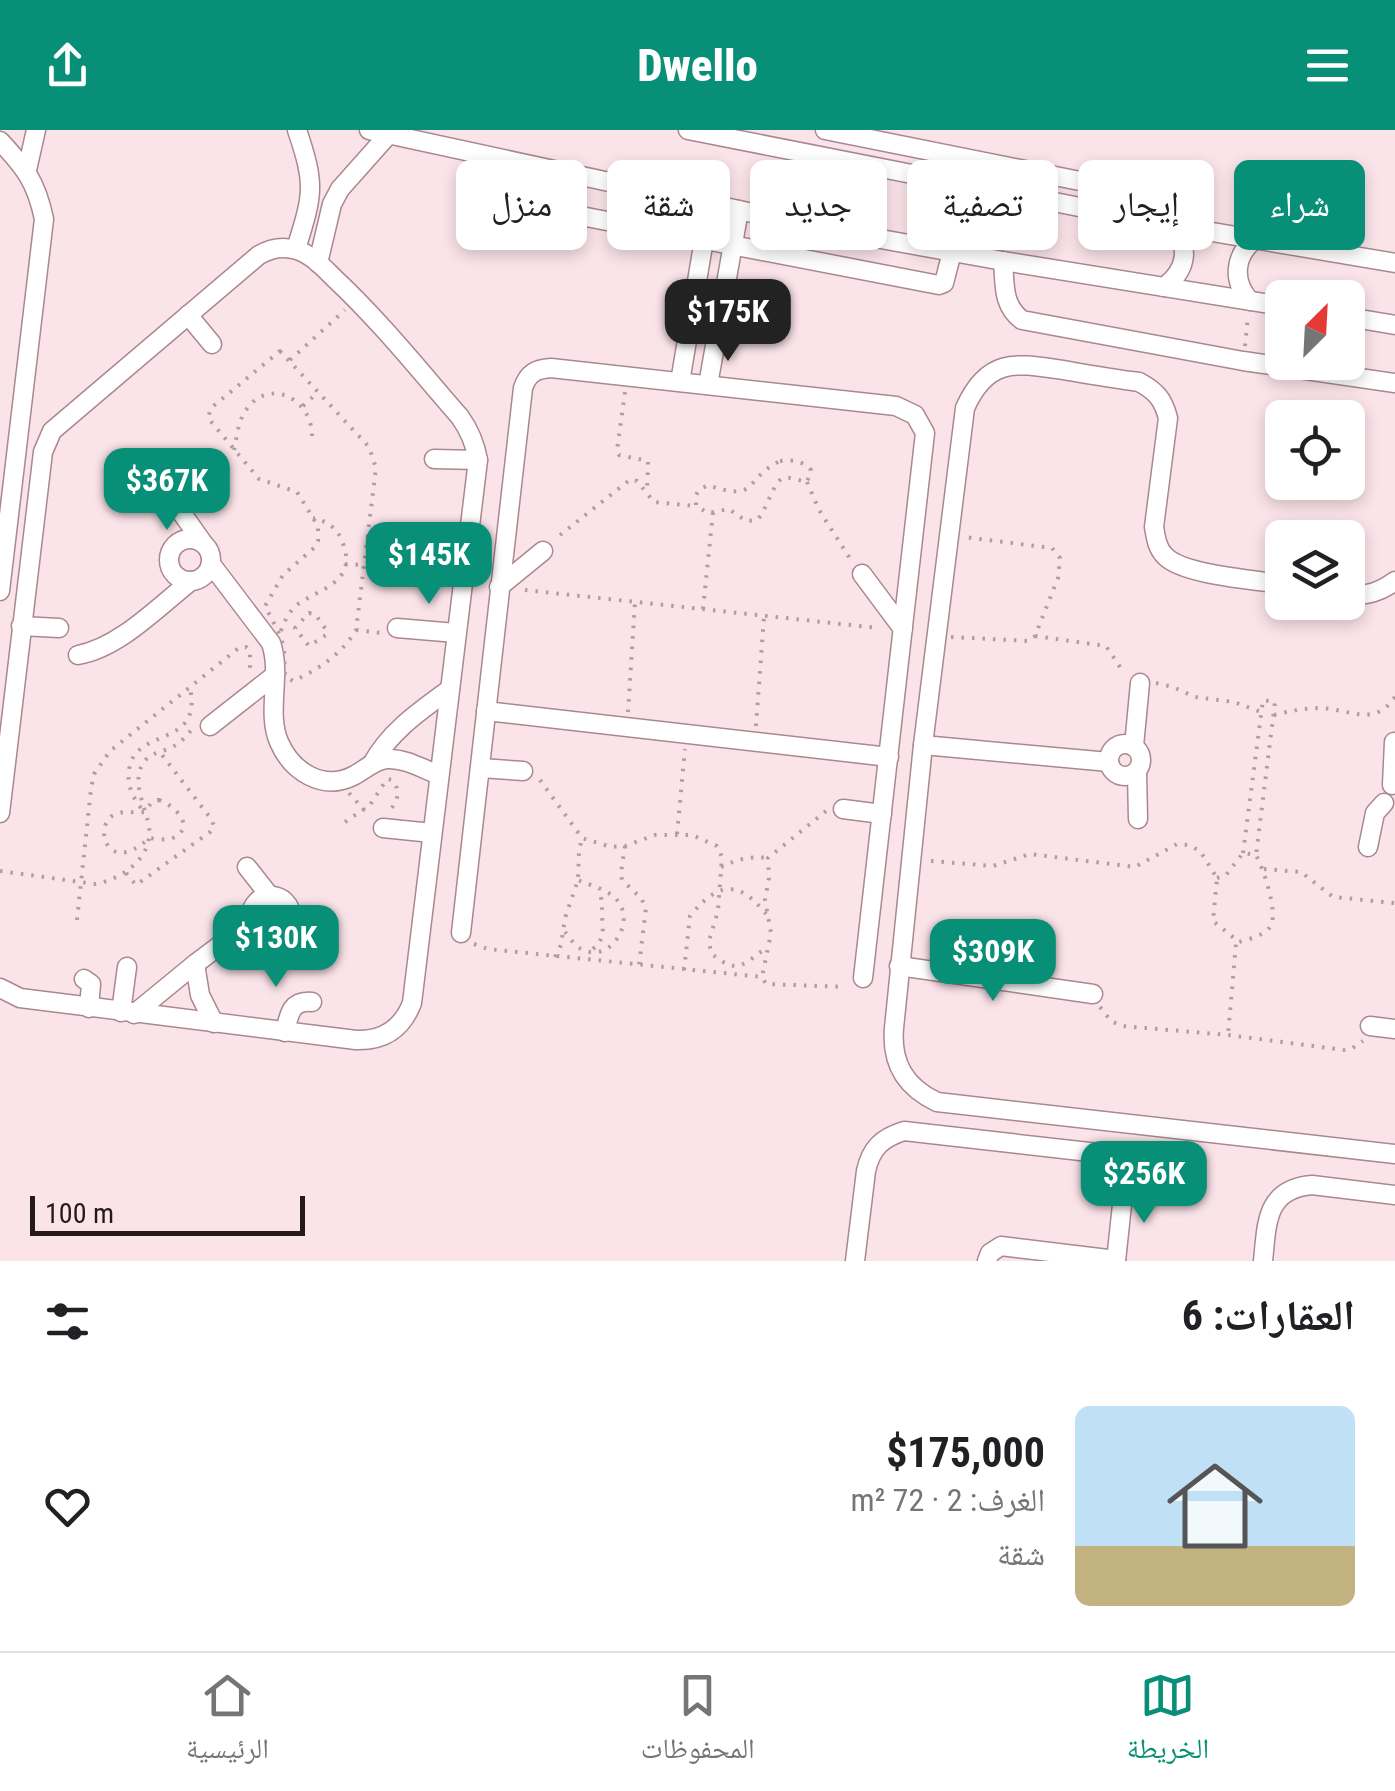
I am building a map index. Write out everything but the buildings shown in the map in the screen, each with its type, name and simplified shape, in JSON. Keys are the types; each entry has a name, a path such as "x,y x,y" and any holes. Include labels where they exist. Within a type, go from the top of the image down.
{"street":[{"path":"27,170 36,130"},
{"path":"296,250 312,182 297,130"},
{"path":"368,130 504,160"},
{"path":"688,130 1078,207"},
{"path":"835,131 1078,180"},
{"path":"318,263 332,204 340,189 388,135"},
{"path":"0,141 27,170 44,219 0,591"},
{"path":"730,208 1004,262 1265,303"},
{"path":"708,386 739,210"},
{"path":"732,246 938,285 946,279 952,252"},
{"path":"0,813 43,452 48,438 259,255 277,248 296,250 318,263 357,299 460,417 470,430 478,460 412,1003 391,1032 368,1040 90,1008 20,998 0,988"},
{"path":"680,382 702,250"},
{"path":"1164,288 1178,275 1183,250"},
{"path":"1245,250 1237,269 1240,286 1250,301"},
{"path":"1317,250 1395,264"},
{"path":"1004,262 1006,297 1011,312 1022,320 1265,364"},
{"path":"188,315 212,344"},
{"path":"1365,319 1395,324"},
{"path":"1265,581 1178,566 1156,543 1154,527 1168,418 1164,402 1154,390 1139,382 1018,363 990,373 979,383 964,408 923,745 892,1043 895,1058 910,1086 936,1102 1395,1154"},
{"path":"461,933 526,378 540,369 551,368 896,406 915,415 926,433 899,623 889,757 864,978"},
{"path":"1365,378 1395,383"},
{"path":"434,459 478,460"},
{"path":"78,655 100,650 114,641 190,581 204,576 211,564 204,544 168,495"},
{"path":"190,581 172,570 172,550 176,544 190,539 204,544"},
{"path":"499,587 543,551"},
{"path":"211,564 268,637 275,657 278,741 300,771 330,783 355,776 379,761 394,760 439,775"},
{"path":"858,570 899,623"},
{"path":"1365,595 1395,581"},
{"path":"21,626 59,628"},
{"path":"397,628 456,633"},
{"path":"202,726 276,675"},
{"path":"1138,820 1137,772 1142,758 1134,746 1140,683"},
{"path":"372,764 400,727 450,689"},
{"path":"486,711 889,757"},
{"path":"1368,847 1375,814 1389,808 1386,789 1394,784 1394,742"},
{"path":"1134,746 1120,744 1109,762 1116,774 1130,776 1137,772"},
{"path":"923,745 1109,762"},
{"path":"480,768 530,774"},
{"path":"839,809 882,814"},
{"path":"383,828 432,834"},
{"path":"247,867 269,895"},
{"path":"269,895 276,896 290,910 290,924 274,936 260,933 251,922 256,902 269,895"},
{"path":"128,1013 251,922"},
{"path":"194,964 200,995 214,1024"},
{"path":"900,966 1092,994"},
{"path":"127,967 128,1013"},
{"path":"84,980 91,984 90,1008"},
{"path":"285,1032 294,1006 302,1001 312,1002"},
{"path":"1370,1026 1395,1029"},
{"path":"855,1261 869,1156 890,1136 904,1131 1098,1153 1118,1164 1124,1186 1116,1260 1001,1246 990,1253 987,1261"},
{"path":"1263,1261 1269,1214 1285,1192 1312,1184 1395,1195"}],"path":[{"path":"290,360 357,299"},
{"path":"1243,361 1250,301"},
{"path":"277,352 290,360 369,446 376,468 356,630 347,645 293,681 285,676 284,648 266,612 266,601 283,575 315,548 319,533 297,492 259,479 208,415 211,408 277,352"},
{"path":"627,378 618,450 624,458 648,462 647,495"},
{"path":"303,406 318,392"},
{"path":"234,450 245,411 266,395 280,394 303,406 309,416 312,439"},
{"path":"696,506 696,494 704,486 736,493 780,462 806,464 810,470 807,482 819,510 858,570"},
{"path":"560,536 631,479 654,502 696,506 703,512 729,509 752,522 765,510 780,479 807,482"},
{"path":"702,610 713,512"},
{"path":"280,635 290,612 334,584 345,564 338,532 313,518"},
{"path":"949,535 1046,546 1057,552 1058,578 1036,636"},
{"path":"345,564 365,565"},
{"path":"499,587 870,628 899,623"},
{"path":"627,727 635,602"},
{"path":"313,612 328,631 311,646 296,630 303,618 313,612"},
{"path":"754,742 764,616"},
{"path":"936,636 1022,641 1036,636 1106,646 1123,672 1140,683 1173,686 1195,697 1234,702 1261,712"},
{"path":"77,920 94,774 110,751 243,646 248,648 252,661 246,679"},
{"path":"0,870 95,884 126,873 139,860 149,824 132,795 130,764 142,748 184,725 193,701 190,687"},
{"path":"1260,720 1316,708 1367,716 1386,708 1395,697"},
{"path":"1217,878 1226,875 1244,853 1262,700 1275,702 1256,855 1264,868 1272,923 1262,933 1236,944"},
{"path":"144,812 138,776 145,760 202,726"},
{"path":"677,835 686,734"},
{"path":"1257,744 1270,746"},
{"path":"126,873 136,885 214,826 159,750"},
{"path":"530,774 582,838 611,847 655,835 692,835 716,846 722,857 718,911 708,941 711,953 729,966 738,967 748,964 768,947"},
{"path":"345,822 376,798 382,783 392,780 396,784 396,803 390,810 372,814 363,810"},
{"path":"1252,781 1265,782"},
{"path":"153,801 166,802 180,812 182,830 177,836 168,840 148,838 131,853 121,854 106,843 105,824 120,813 144,812 153,801"},
{"path":"721,867 752,856 768,858 822,813 839,809"},
{"path":"1248,817 1261,818"},
{"path":"554,957 565,932 565,918 578,880 582,838"},
{"path":"1245,842 1258,842"},
{"path":"911,860 993,866 1038,854 1136,867 1168,847 1183,844 1200,851 1217,878 1213,921 1236,944 1228,1036"},
{"path":"624,846 622,880 642,898 646,908 639,966"},
{"path":"1244,853 1256,855"},
{"path":"768,858 765,900 771,933 762,977 766,984 842,988 864,978"},
{"path":"1264,868 1301,872 1333,896 1395,903"},
{"path":"565,932 577,947 601,951 615,942 624,922 618,900 578,880"},
{"path":"684,970 690,916 719,892 733,888 750,896 769,918"},
{"path":"590,951 604,934 599,889"},
{"path":"461,933 488,949 762,977"},
{"path":"1092,994 1103,1012 1117,1024 1344,1050 1362,1042 1370,1026"}]}
